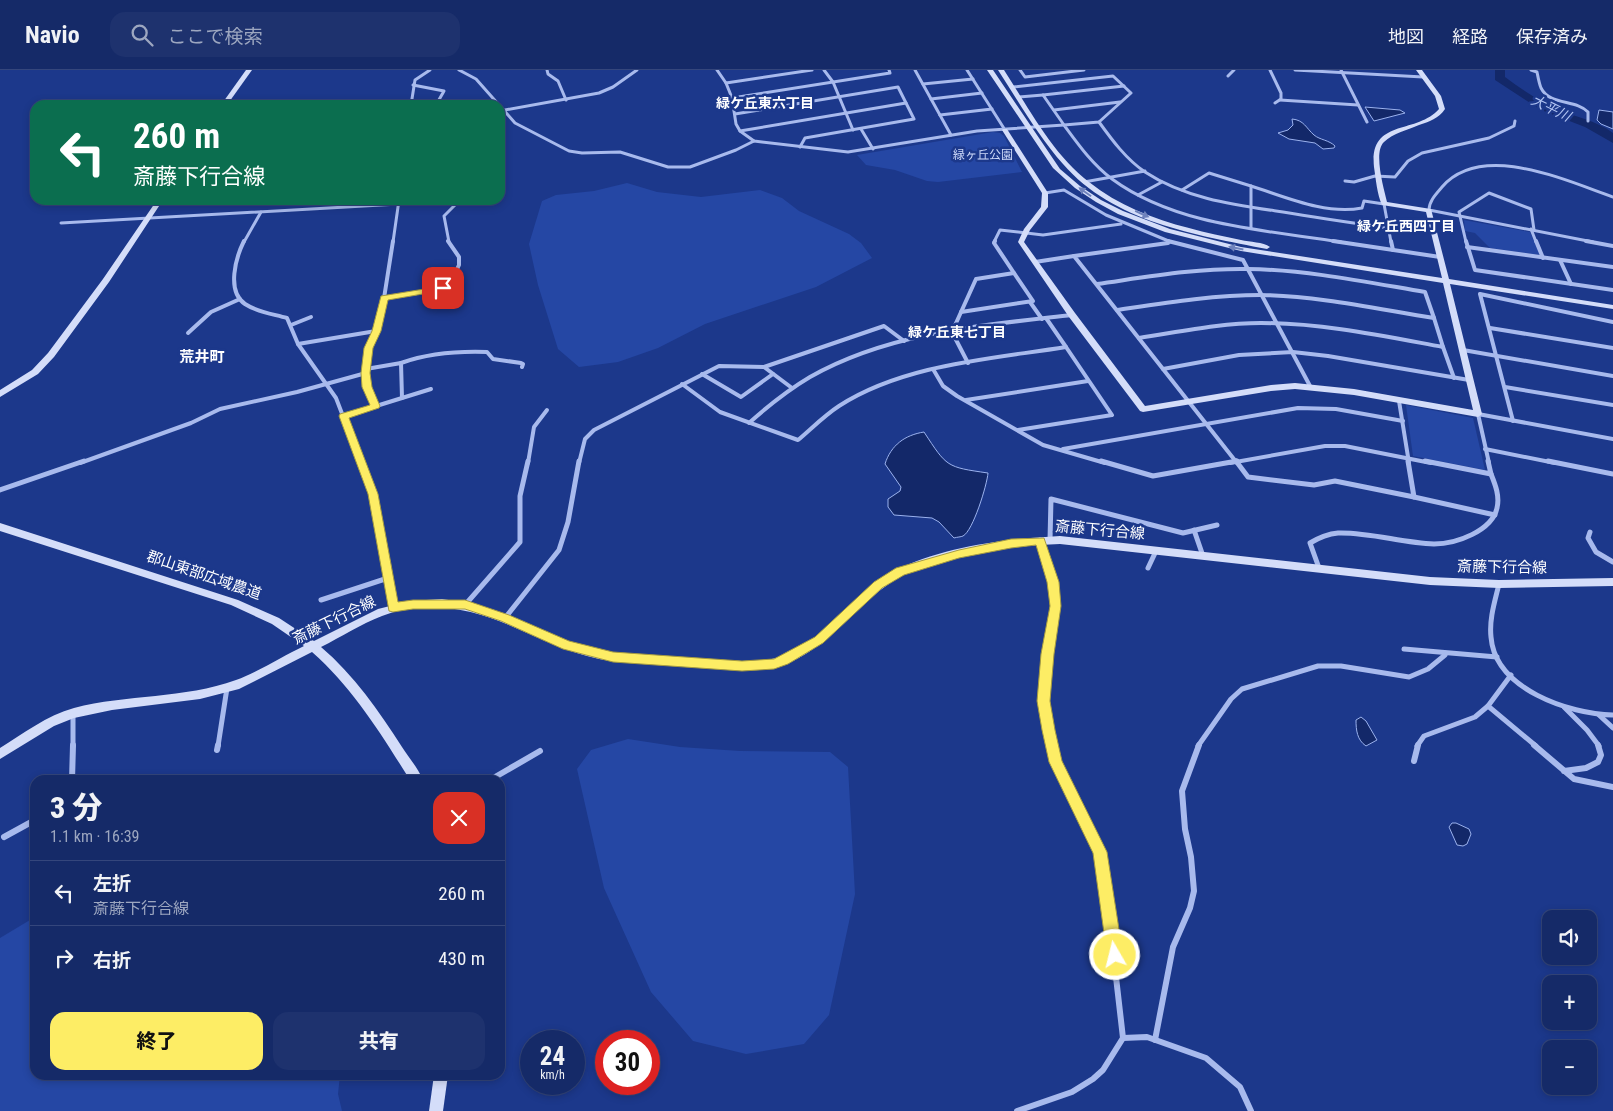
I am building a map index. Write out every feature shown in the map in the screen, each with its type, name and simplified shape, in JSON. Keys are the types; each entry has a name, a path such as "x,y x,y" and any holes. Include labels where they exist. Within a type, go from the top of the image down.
{"street":[{"path":"228,100 249,70"},
{"path":"412,100 413,85 418,77 430,70"},
{"path":"458,70 476,79 495,100"},
{"path":"547,70 548,74 558,81 566,100"},
{"path":"505,110 566,100 606,90 637,70"},
{"path":"717,70 726,83 732,98 736,124 740,131 754,141 800,148 848,152 951,135 1099,122 1131,93 1113,76 1013,88"},
{"path":"726,83 812,70"},
{"path":"824,70 833,82 853,130"},
{"path":"732,98 890,73 889,70"},
{"path":"915,70 951,135"},
{"path":"967,70 1045,193 1045,208 1025,233 1022,242 1072,315 1143,410 1271,388 1310,386 1613,439"},
{"path":"990,70 1057,169 1084,192 1121,213 1160,229 1190,238 1241,249 1613,300"},
{"path":"1001,70 1066,165 1084,182 1107,197 1139,213 1198,233 1267,247 1613,307"},
{"path":"1020,70 1025,77 1082,70"},
{"path":"1228,76 1234,70"},
{"path":"1270,70 1281,93 1280,100"},
{"path":"1295,70 1341,71 1423,77"},
{"path":"1393,250 1376,151 1379,143 1388,137 1433,117 1442,108 1438,96 1419,70"},
{"path":"1531,70 1537,72 1541,89 1545,93 1559,102 1585,109 1588,113 1588,121"},
{"path":"1341,71 1367,122"},
{"path":"923,84 973,79"},
{"path":"413,85 444,91 439,100"},
{"path":"1019,97 1124,86"},
{"path":"735,114 898,87 914,119 805,138 800,148"},
{"path":"931,99 982,94"},
{"path":"1043,95 1088,158 1110,177 1138,195 1189,215 1251,228 1440,257"},
{"path":"1276,103 1280,100 1358,105"},
{"path":"1054,110 1121,102"},
{"path":"740,131 906,103"},
{"path":"940,115 992,109"},
{"path":"505,111 515,123 569,151 582,153 620,152 668,167 690,167 736,150 754,141"},
{"path":"1345,181 1354,182 1379,176 1395,177 1411,158 1453,143 1482,140 1507,132 1514,126 1515,121"},
{"path":"1099,122 1128,158 1162,182 1182,190 1215,201 1388,228"},
{"path":"861,129 873,149"},
{"path":"1319,568 1310,543 1323,535 1340,533 1427,543 1450,542 1475,532 1488,524 1498,504 1429,204 1454,177 1477,168 1496,164 1522,168 1613,197"},
{"path":"1084,182 1144,171"},
{"path":"1182,190 1209,173 1303,202 1349,210 1362,208 1364,201 1429,210 1613,246"},
{"path":"1138,195 1162,182"},
{"path":"1251,186 1251,228"},
{"path":"1045,193 1064,190 1122,224 1168,243 1200,252 1243,260 1310,386"},
{"path":"1543,258 1533,229 1531,209 1489,193 1459,212 1467,248 1475,270 1613,290"},
{"path":"0,394 35,372 51,355 106,280 157,205"},
{"path":"61,223 358,205"},
{"path":"375,406 367,387 366,371 369,348 376,331 384,298 399,205"},
{"path":"384,298 437,290 450,284 459,265 459,257 449,244 444,216 455,205"},
{"path":"261,212 234,264 233,275 240,299 256,309 287,318 298,344 336,398 373,494 393,608"},
{"path":"1030,302 1033,301 994,243 1000,230 1043,235 1122,224"},
{"path":"1035,262 1168,243"},
{"path":"1467,248 1613,267"},
{"path":"1074,256 1248,477 1314,485 1334,481 1494,515"},
{"path":"1560,260 1571,284"},
{"path":"1097,284 1190,271 1249,269 1300,272 1425,292 1454,378"},
{"path":"952,332 976,279 1014,273"},
{"path":"1514,421 1480,294 1613,322"},
{"path":"1117,310 1205,297 1262,295 1318,300 1434,318"},
{"path":"188,333 198,320 210,311 240,299"},
{"path":"961,312 1030,302"},
{"path":"1017,430 1112,415 1066,347 1030,302"},
{"path":"749,423 792,388 835,364 874,349 952,332 1072,315"},
{"path":"291,325 310,318"},
{"path":"1139,338 1226,325 1278,323 1320,326 1443,347"},
{"path":"505,618 559,550 568,522 579,459 586,439 603,424 719,366 764,367 884,326 904,341"},
{"path":"1490,328 1613,348"},
{"path":"298,344 376,331"},
{"path":"952,332 968,363"},
{"path":"682,384 714,409 731,417 798,440 828,414 853,398 891,380 933,369 1066,347"},
{"path":"1463,350 1613,376"},
{"path":"0,490 66,469 146,440 191,423 220,409 327,384 366,371 451,353 478,351 487,352 493,359 521,363 523,364 522,367"},
{"path":"1163,368 1239,356 1293,352 1328,356 1469,380"},
{"path":"401,363 402,398"},
{"path":"764,367 792,388"},
{"path":"933,369 944,386 1043,445 1153,476 1234,460 1325,446 1345,446 1491,474"},
{"path":"702,374 741,397 773,374"},
{"path":"966,400 1088,381"},
{"path":"1505,387 1613,405"},
{"path":"344,416 430,389"},
{"path":"1398,401 1403,421 1414,497"},
{"path":"1061,449 1288,409 1313,407 1336,409 1403,421"},
{"path":"465,605 520,542 523,530 520,495 529,458 531,432 536,422 548,410"},
{"path":"1485,450 1613,474"},
{"path":"1018,1111 1030,1105 1044,1103 1072,1092 1093,1078 1102,1070 1123,1038 1118,973 1103,864 1100,852 1056,762 1044,701 1055,606 1053,582 1045,540 1051,499 1183,532 1217,525"},
{"name":"郡山東部広域農道","path":"0,527 180,584 253,610 313,646 338,669 361,696 414,775"},
{"path":"1194,530 1203,556"},
{"path":"1590,532 1588,538 1596,552 1613,562"},
{"name":"斎藤下行合線","path":"0,754 50,723 73,713 107,706 192,696 227,688 263,673 313,646 393,608 413,604 465,605 505,618 567,646 613,657 742,666 774,664 784,661 819,640 878,585 900,572 959,554 1011,544 1045,540 1430,581 1499,584 1613,582"},
{"path":"1148,568 1156,551"},
{"path":"322,600 388,578"},
{"path":"1499,584 1492,623 1491,643 1511,675 1535,696 1551,704 1613,715"},
{"path":"1404,649 1445,654 1498,657"},
{"path":"1155,1040 1173,947 1190,908 1194,891 1182,791 1199,745 1226,705 1242,689 1318,666 1341,666 1409,677 1428,669 1440,661 1445,654"},
{"path":"1414,761 1418,742 1424,736 1475,717 1488,706 1511,675"},
{"path":"217,750 227,688"},
{"path":"1488,706 1574,778 1613,787"},
{"path":"1564,707 1593,737 1600,746 1602,754 1598,762 1586,768 1564,771"},
{"path":"72,775 73,713"},
{"path":"1599,714 1613,728"},
{"path":"499,775 540,751"},
{"path":"4,838 30,823"},
{"path":"1123,1038 1147,1037 1206,1058 1240,1087 1251,1111"},
{"path":"436,1111 440,1080"}],"green space":[{"name":"緑ヶ丘公園","path":"993,132 1004,136 1022,172 938,182 927,181 895,170 866,165 857,155"},
{"path":"627,183 657,192 701,197 760,190 782,198 799,211 849,234 861,243 872,258 816,287 705,324 658,348 618,362 579,367 558,349 538,285 529,244 542,201 556,195 594,191"},
{"path":"1464,220 1530,232 1540,255 1490,248 1475,233 1465,231"},
{"path":"1406,405 1473,418 1485,470 1413,456"},
{"path":"628,739 680,747 740,751 830,752 848,767 855,894 829,1015 804,1044 746,1054 693,1041 651,992 604,888 577,769 591,750"},
{"path":"30,920 30,1080 339,1080 338,1094 342,1111 0,1111 0,938"}],"shaded area":[{"path":"1365,107 1400,110 1405,113 1374,121"},
{"path":"1599,110 1613,112 1613,129 1601,124 1597,120"},
{"path":"1292,119 1302,123 1314,135 1333,144 1334,148 1323,149 1315,143 1289,139 1278,133 1288,130 1293,125"},
{"path":"924,432 943,459 955,467 988,473 975,517 967,532 962,536 954,538 939,522 932,518 894,515 888,507 888,499 900,491 901,487 885,464 888,457 895,446 905,438"},
{"path":"1361,717 1366,721 1377,740 1366,746 1359,738 1357,731 1356,720"},
{"path":"1452,823 1469,829 1471,834 1467,844 1463,846 1457,845 1449,827"}],"waterway":[{"name":"大平川","path":"1500,70 1499,78 1533,101 1553,112 1580,121 1606,133 1613,139"}],"district":[{"name":"緑ケ丘東六丁目","path":"765,103"},
{"name":"緑ケ丘西四丁目","path":"1406,226"},
{"name":"緑ケ丘東七丁目","path":"957,332"},
{"name":"荒井町","path":"202,357"}],"route":[{"path":"443,288 384,298 376,331 369,348 366,373 367,387 375,406 344,416 373,494 393,608 402,605 433,603 465,605 505,618 567,646 613,657 742,666 774,664 784,661 819,640 878,585 900,572 929,561 959,554 1040,540 1053,582 1055,606 1044,701 1049,730 1056,762 1100,852 1115,955"}]}
